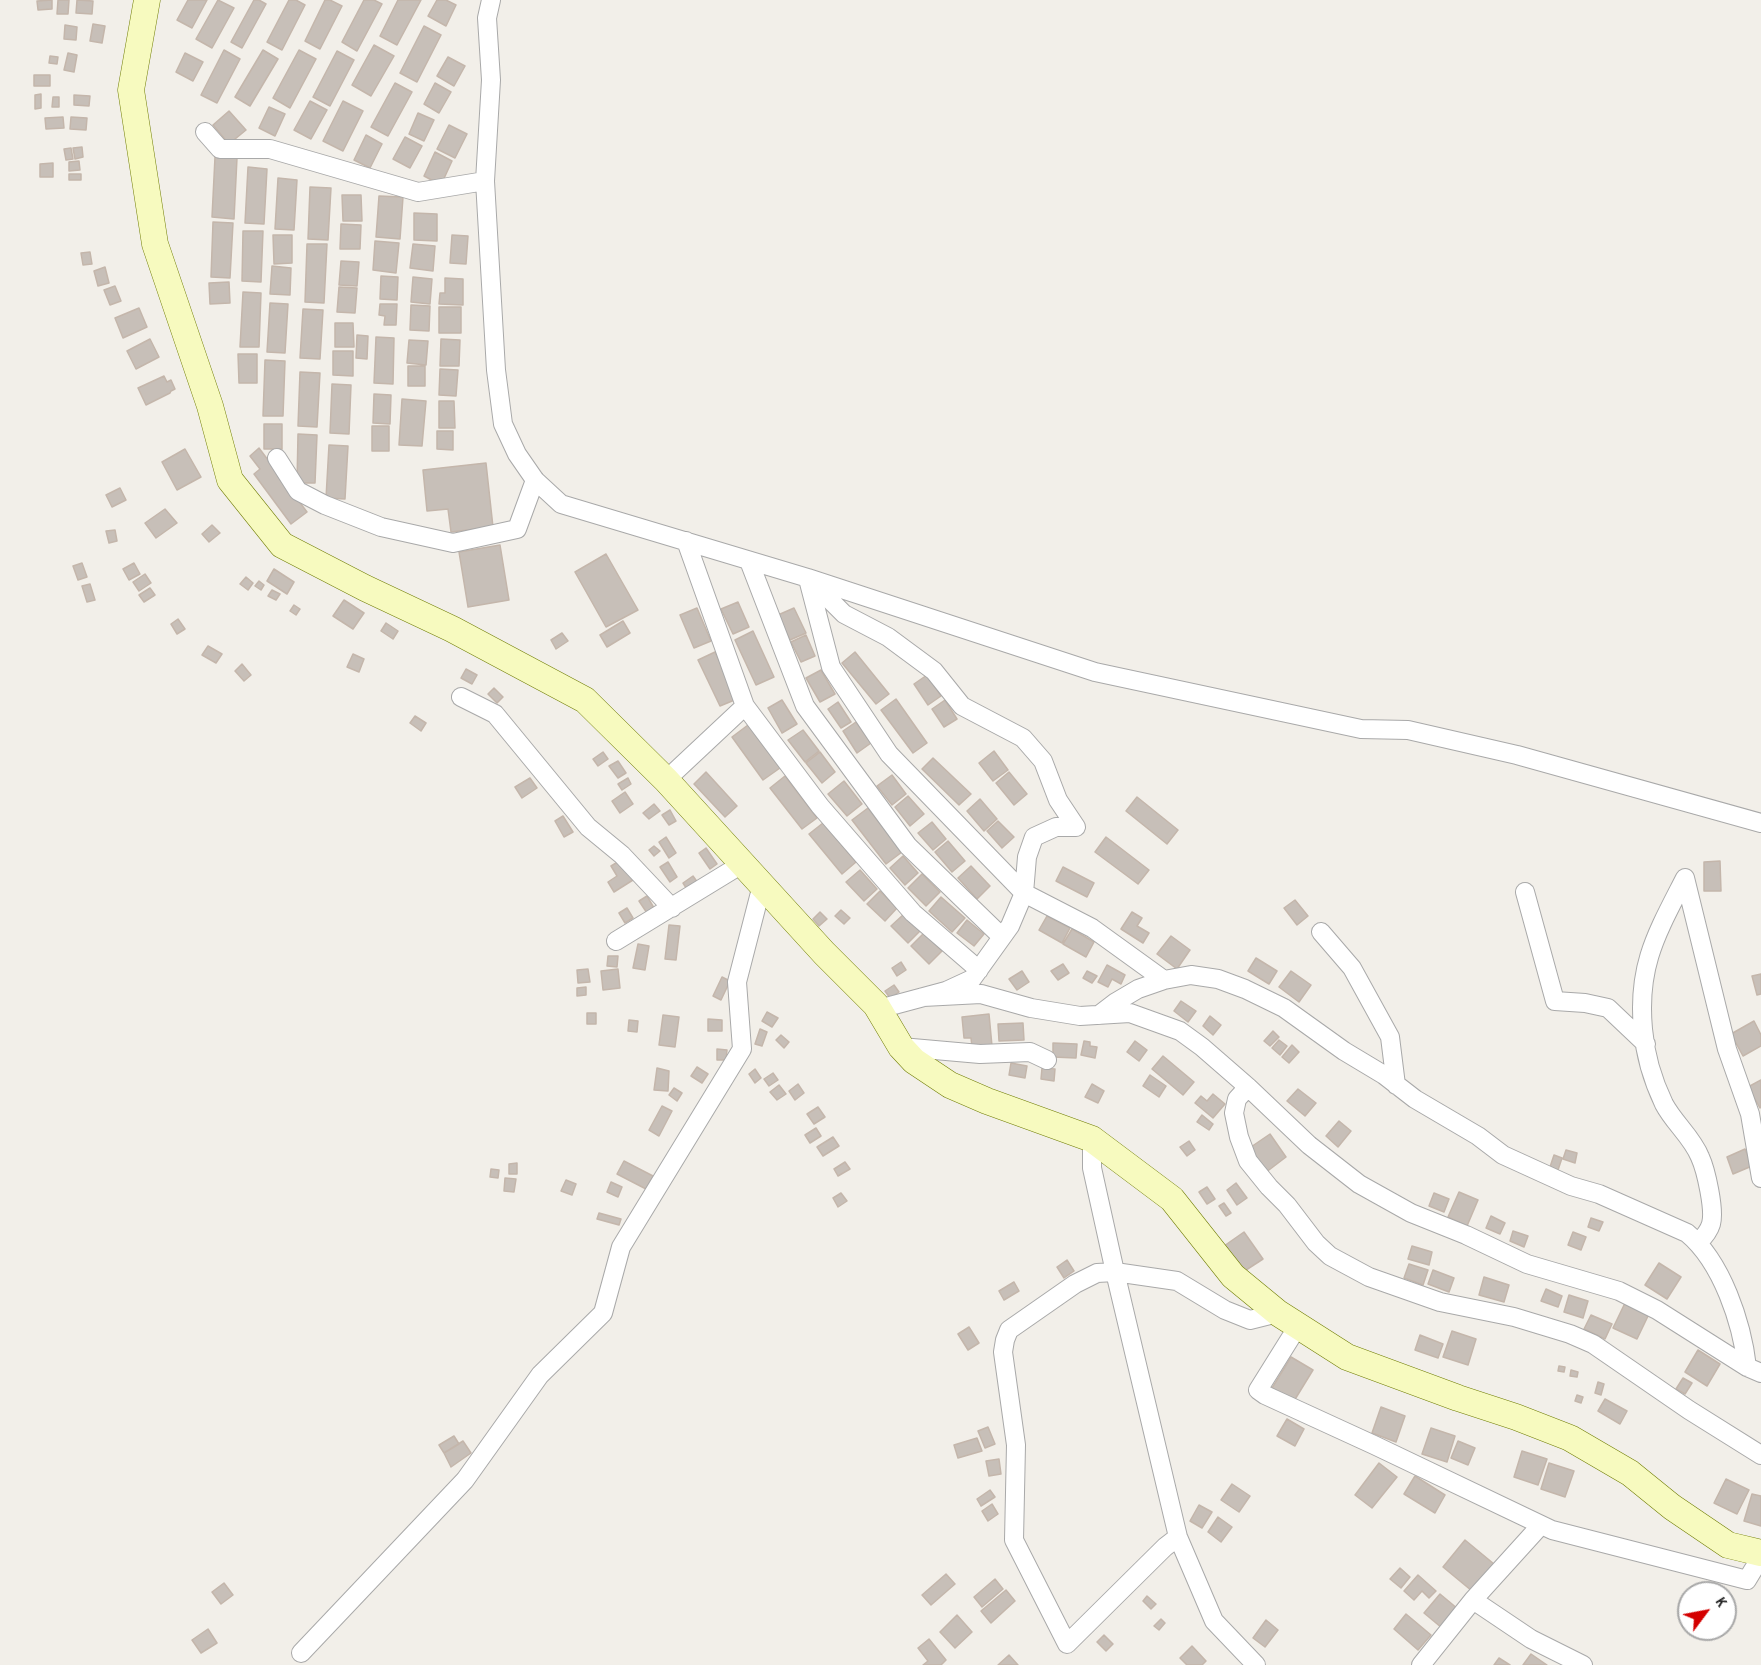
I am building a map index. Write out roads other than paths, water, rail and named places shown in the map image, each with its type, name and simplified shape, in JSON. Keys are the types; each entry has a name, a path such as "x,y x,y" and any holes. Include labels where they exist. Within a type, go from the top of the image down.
{"main road":[{"path":"147,0 131,90 155,244 210,406 230,480 282,544 365,588 452,629 585,700 666,780 879,1009 901,1047 914,1061 950,1085 987,1101 1092,1139 1172,1198 1233,1276 1288,1320 1347,1357 1570,1438 1630,1473 1672,1507 1728,1545 1761,1555"}],"street":[{"path":"491,0 487,18 491,80 485,181 496,370 503,424 517,454 535,480 561,504 808,578 1095,672 1361,729 1408,730 1517,755 1761,823"},
{"path":"205,132 220,149 270,149 418,192 485,181"},
{"path":"277,458 298,491 325,505 381,527 453,543 518,529 535,480"},
{"path":"686,541 745,706 820,806 913,913 979,970"},
{"path":"749,561 805,706 908,846 1002,937"},
{"path":"808,578 844,614 888,637 934,671 962,706 1023,738 1043,761 1058,800 1076,827 1056,827 1034,837 1026,857 1024,893 1010,926 972,979 946,991 879,1009"},
{"path":"808,578 831,667 897,762 1024,893 1092,928 1164,980"},
{"path":"460,697 495,714 588,827 622,855 672,908"},
{"path":"666,780 745,706"},
{"path":"616,941 742,864"},
{"path":"1698,1243 1706,1235 1712,1223 1712,1210 1700,1157 1665,1106 1655,1084 1643,1030 1642,989 1647,959 1655,935 1684,878 1726,1049 1749,1114 1761,1178"},
{"path":"301,1653 465,1480 540,1375 603,1313 621,1247 742,1049 736,982 762,885"},
{"path":"1525,892 1555,1001 1585,1003 1608,1008 1646,1044"},
{"path":"1321,932 1352,968 1390,1037 1396,1084"},
{"path":"1099,1015 1138,989 1164,980 1191,975 1218,979 1284,1008 1415,1099 1478,1136 1503,1155 1571,1186 1599,1194 1687,1233 1698,1243 1719,1276 1754,1370"},
{"path":"922,997 981,994 1031,1008 1080,1016 1130,1013 1180,1031 1202,1047 1333,1165 1389,1202 1527,1264 1619,1291 1657,1310 1754,1370"},
{"path":"901,1047 980,1054 1030,1052 1047,1060"},
{"path":"1248,1088 1237,1099 1234,1113 1239,1137 1248,1161 1295,1214 1316,1243 1330,1256 1369,1277 1440,1302 1514,1317 1570,1334 1593,1344 1689,1410 1761,1455"},
{"path":"1092,1139 1092,1168 1178,1537 1214,1621 1256,1665"},
{"path":"1178,1537 1165,1547 1067,1644 1014,1540 1016,1445 1004,1352 1005,1340 1009,1330 1075,1284 1097,1273 1115,1272 1177,1281 1225,1310 1250,1320 1288,1320 1258,1390 1552,1530 1747,1580 1761,1555"},
{"path":"1421,1665 1473,1600 1541,1525"},
{"path":"1473,1600 1531,1639 1582,1665"}]}
